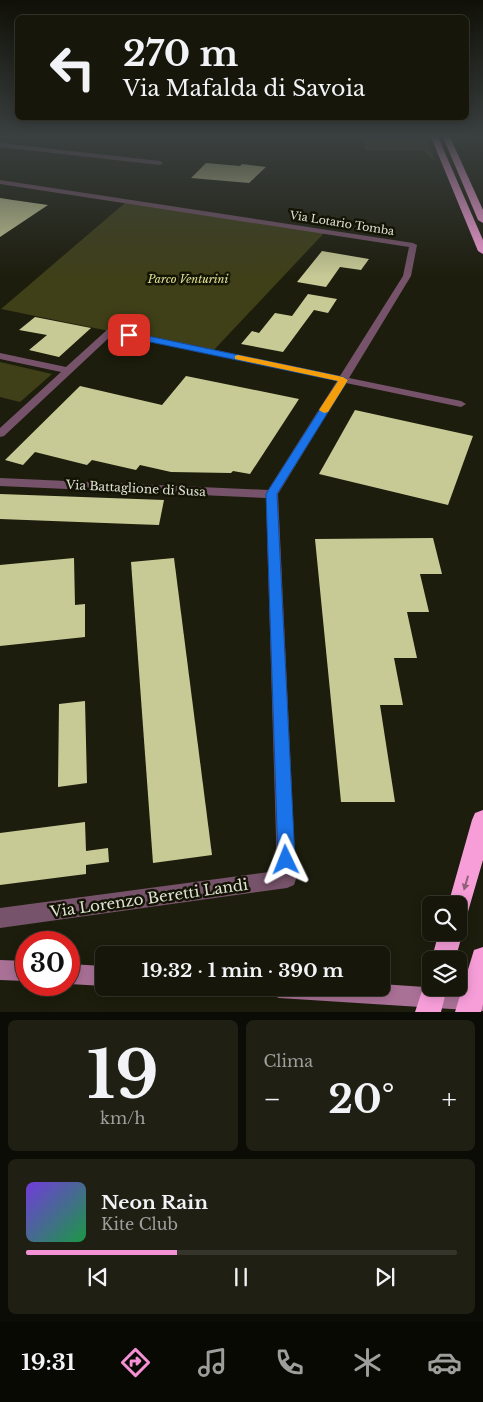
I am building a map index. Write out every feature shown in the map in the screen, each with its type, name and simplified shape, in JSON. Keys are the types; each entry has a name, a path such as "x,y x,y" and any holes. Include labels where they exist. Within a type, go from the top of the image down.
{"highway":[{"path":"454,184 483,252"},
{"path":"467,184 483,220"},
{"path":"462,896 483,820"},
{"path":"468,1012 483,959"},
{"path":"428,1012 433,996"}],"street":[{"name":"Via Lotario Tomba","path":"14,184 413,246 407,276 343,380"},
{"path":"0,434 111,331 461,404"},
{"path":"0,356 68,371"},
{"path":"272,494 343,380"},
{"name":"Via Battaglione di Susa","path":"0,482 272,494"},
{"name":"Via Lorenzo Beretti Landi","path":"0,918 287,880 272,494"},
{"path":"0,970 15,971"},
{"path":"80,975 95,975"},
{"path":"390,995 483,1001"}],"green space":[{"name":"Parco Venturini","path":"126,202 325,232 212,352 1,309"},
{"path":"0,362 52,374 20,402 0,397"}],"building":[{"path":"0,198 13,200 48,205 0,237"},
{"path":"322,251 369,259 361,270 340,267 326,287 297,282"},
{"path":"308,294 337,299 328,313 314,310 283,352 241,344 252,331 259,333 275,313 292,316"},
{"path":"35,317 91,328 59,357 29,350 47,335 19,330"},
{"path":"186,376 299,399 250,474 233,471 231,473 171,472 140,465 136,470 92,460 87,465 35,452 23,465 5,460 80,386 162,405"},
{"path":"355,410 473,436 448,505 319,474"},
{"path":"0,494 164,500 159,525 131,524 0,519"},
{"path":"433,538 442,574 420,574 429,612 407,612 417,658 394,658 403,705 380,705 395,802 341,802 315,539"},
{"path":"74,558 75,605 85,604 85,637 0,646 0,565"},
{"path":"174,558 212,855 153,863 131,562"},
{"path":"85,701 87,783 58,787 59,704"},
{"path":"85,822 86,851 108,848 109,862 86,865 86,874 0,885 0,833"}],"slow traffic":[{"path":"238,358 343,380 324,410"}],"route":[{"path":"129,335 343,380 272,494 286,860"}]}
